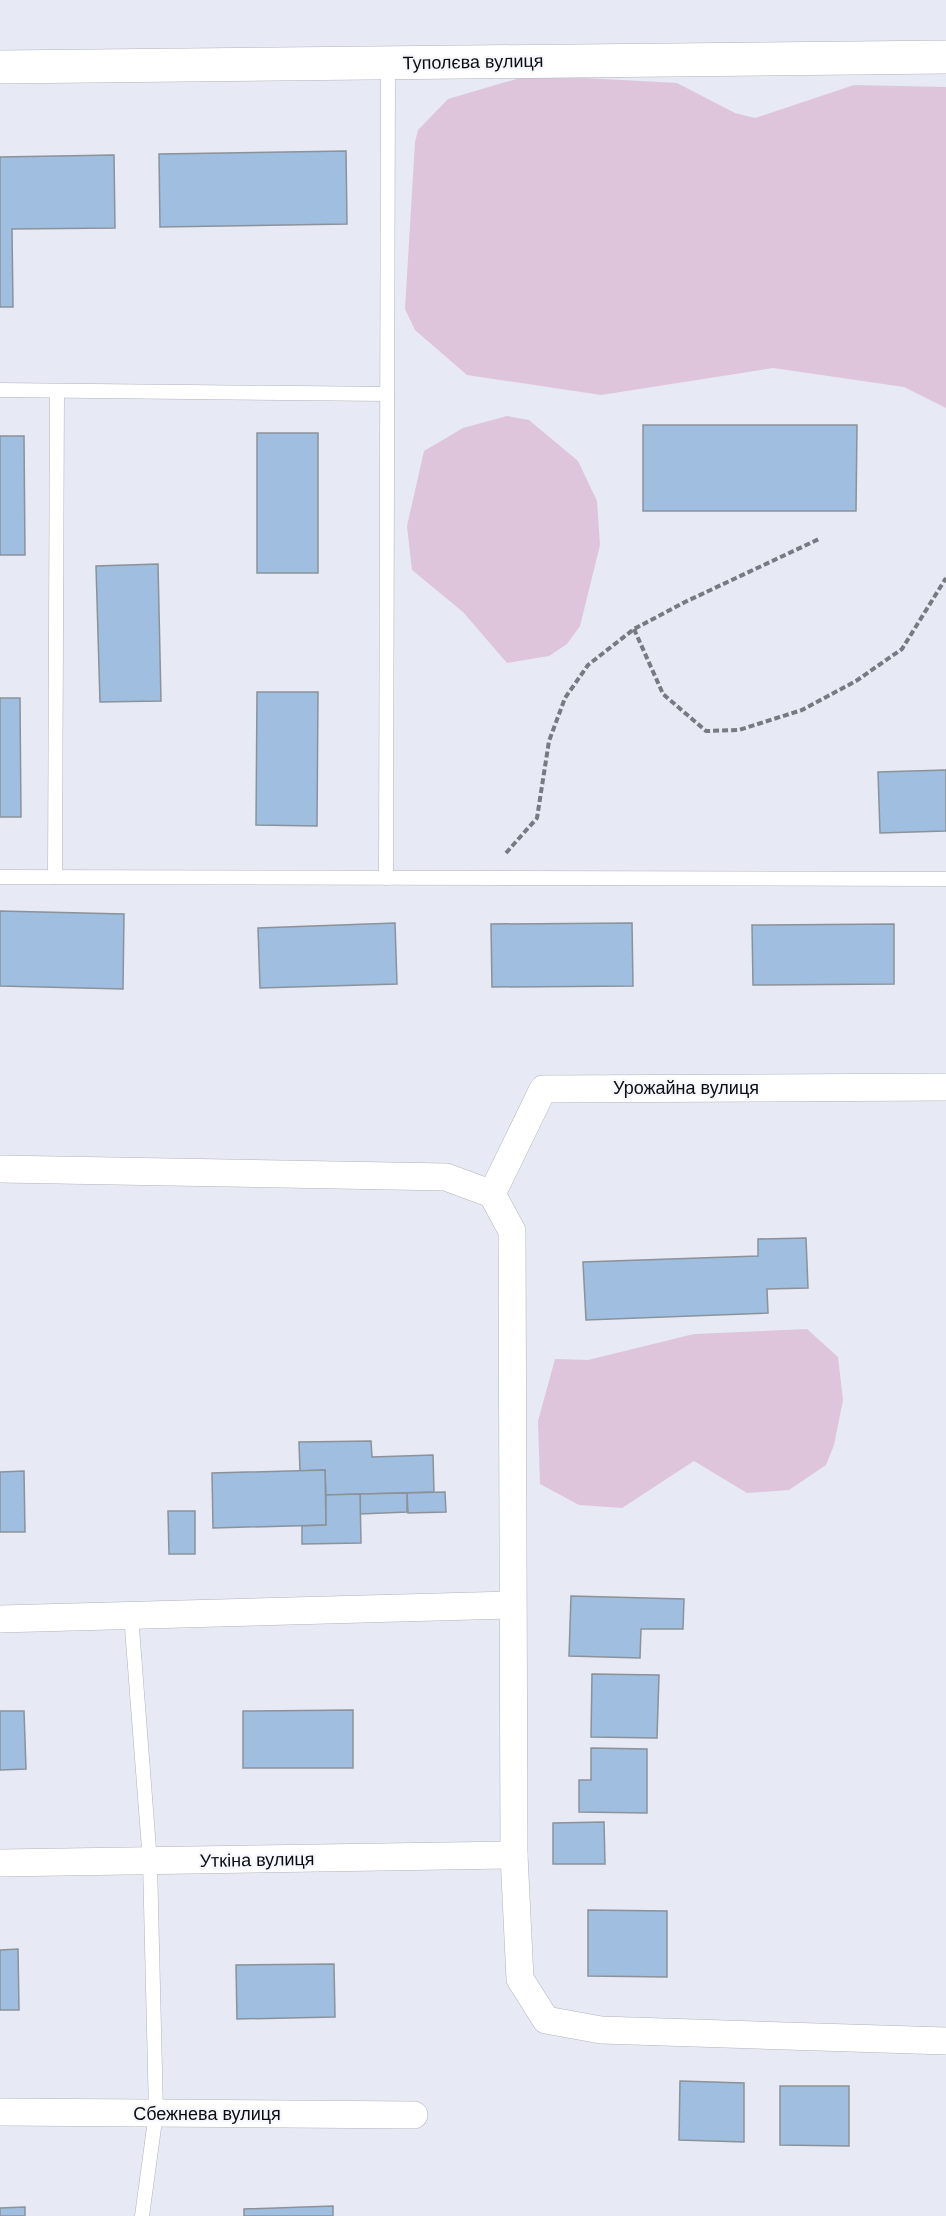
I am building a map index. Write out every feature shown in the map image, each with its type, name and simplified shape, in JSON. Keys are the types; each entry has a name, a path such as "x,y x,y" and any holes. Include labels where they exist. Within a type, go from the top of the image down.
{"main road":[{"name":"Туполєва вулиця","path":"0,67 946,57"}],"street":[{"name":"Урожайна вулиця","path":"492,1194 543,1089 946,1087"},
{"path":"0,1169 446,1177 492,1194 512,1231 514,1855 520,1980 546,2020 601,2030 946,2041"},
{"path":"0,1619 512,1605"},
{"name":"Уткiна вулиця","path":"0,1863 514,1855"},
{"name":"Сбежнева вулиця","path":"0,2112 414,2115"}],"lane":[{"path":"386,878 388,63"},
{"path":"0,390 387,394"},
{"path":"56,877 57,391"},
{"path":"0,877 946,879"},
{"path":"131,1616 150,1862 156,2113 142,2216"}],"path":[{"path":"484,878 537,818 549,741 565,698 588,665 634,629 685,602 819,539"},
{"path":"634,629 663,694 706,731 739,730 802,710 856,681 902,649 946,578"}],"shaded area":[{"path":"530,75 677,83 735,113 755,118 854,85 946,87 946,408 904,387 773,368 601,395 467,375 415,330 405,309 415,142 418,130 448,99"},
{"path":"507,416 529,420 578,461 597,501 600,545 580,626 567,644 549,656 507,663 463,612 412,570 407,526 424,451 463,428"},
{"path":"807,1329 838,1357 843,1400 834,1445 826,1465 789,1490 747,1493 694,1461 622,1508 579,1505 540,1484 538,1421 555,1359 588,1360 694,1334"}],"building":[{"path":"346,151 347,224 160,227 159,154"},
{"path":"114,155 115,228 12,229 13,307 0,307 0,157"},
{"path":"643,425 857,425 856,511 643,511"},
{"path":"257,433 318,433 318,573 257,573"},
{"path":"0,436 24,436 25,555 0,555"},
{"path":"158,564 161,701 100,702 96,566"},
{"path":"257,692 318,692 317,826 256,825"},
{"path":"0,698 20,698 21,817 0,817"},
{"path":"946,770 946,831 880,833 878,772"},
{"path":"0,911 124,914 123,989 0,986"},
{"path":"395,923 397,984 260,988 258,928"},
{"path":"632,923 633,986 492,987 491,924"},
{"path":"894,924 894,984 753,985 752,925"},
{"path":"806,1238 808,1288 767,1289 768,1313 586,1320 583,1262 758,1256 758,1239"},
{"path":"371,1441 372,1457 433,1455 434,1492 326,1495 325,1470 300,1471 299,1442"},
{"path":"325,1470 326,1525 213,1528 212,1473"},
{"path":"24,1471 25,1532 0,1532 0,1472"},
{"path":"445,1492 446,1512 408,1513 407,1493"},
{"path":"407,1493 407,1512 360,1514 360,1494"},
{"path":"360,1494 361,1543 302,1544 302,1526 326,1525 326,1495"},
{"path":"168,1511 195,1511 195,1554 169,1554"},
{"path":"571,1596 684,1599 683,1629 641,1629 640,1658 569,1656"},
{"path":"592,1674 659,1675 657,1738 591,1737"},
{"path":"353,1710 353,1768 243,1768 243,1711"},
{"path":"0,1711 24,1711 26,1769 0,1770"},
{"path":"591,1748 647,1749 647,1813 579,1812 579,1780 591,1780"},
{"path":"604,1822 605,1864 553,1864 553,1823"},
{"path":"588,1910 667,1911 667,1977 588,1976"},
{"path":"18,1949 19,2010 0,2010 0,1950"},
{"path":"334,1964 335,2017 237,2019 236,1965"},
{"path":"680,2081 744,2083 744,2142 679,2140"},
{"path":"780,2086 849,2086 849,2146 780,2145"},
{"path":"333,2206 333,2216 244,2216 244,2209"},
{"path":"25,2207 25,2216 0,2216 0,2208"}]}
